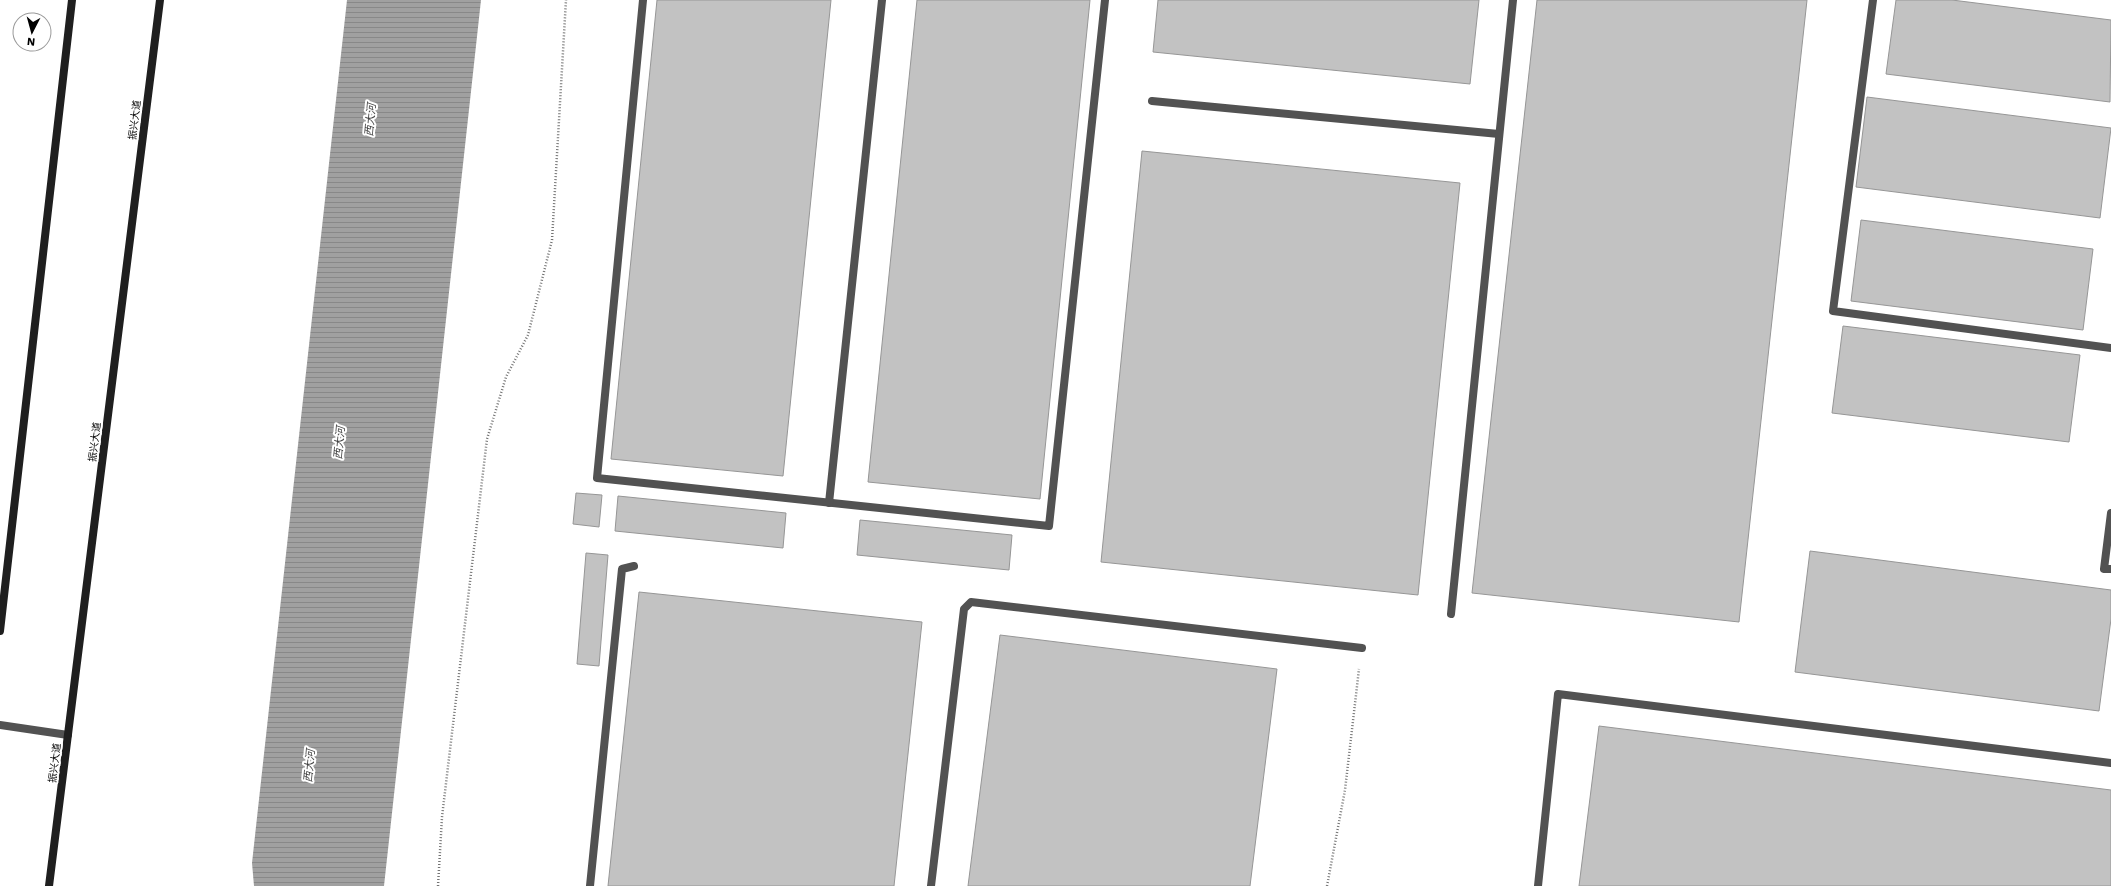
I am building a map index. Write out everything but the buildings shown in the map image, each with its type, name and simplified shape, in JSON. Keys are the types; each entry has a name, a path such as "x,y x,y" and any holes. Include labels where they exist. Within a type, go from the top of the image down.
{"main road":[{"path":"0,631 72,0"},
{"name":"振兴大道","path":"49,886 160,0"}],"lane":[{"path":"643,0 597,478 1049,526 1105,0"},
{"path":"829,503 882,0"},
{"path":"1451,614 1513,0"},
{"path":"1872,0 1832,311 2111,348"},
{"path":"1152,101 1500,134"},
{"path":"2111,513 2104,568 2111,569"},
{"path":"590,886 622,569 634,566"},
{"path":"931,886 964,609 971,602 1362,648"},
{"path":"1538,886 1558,694 2111,763"},
{"path":"0,725 68,735"}],"path":[{"path":"438,886 442,817 487,439 506,377 528,335 552,240 566,0"},
{"path":"1327,886 1345,790 1362,648"}],"water":[{"name":"西大河","path":"347,0 481,0 384,886 254,886 252,863"}]}
